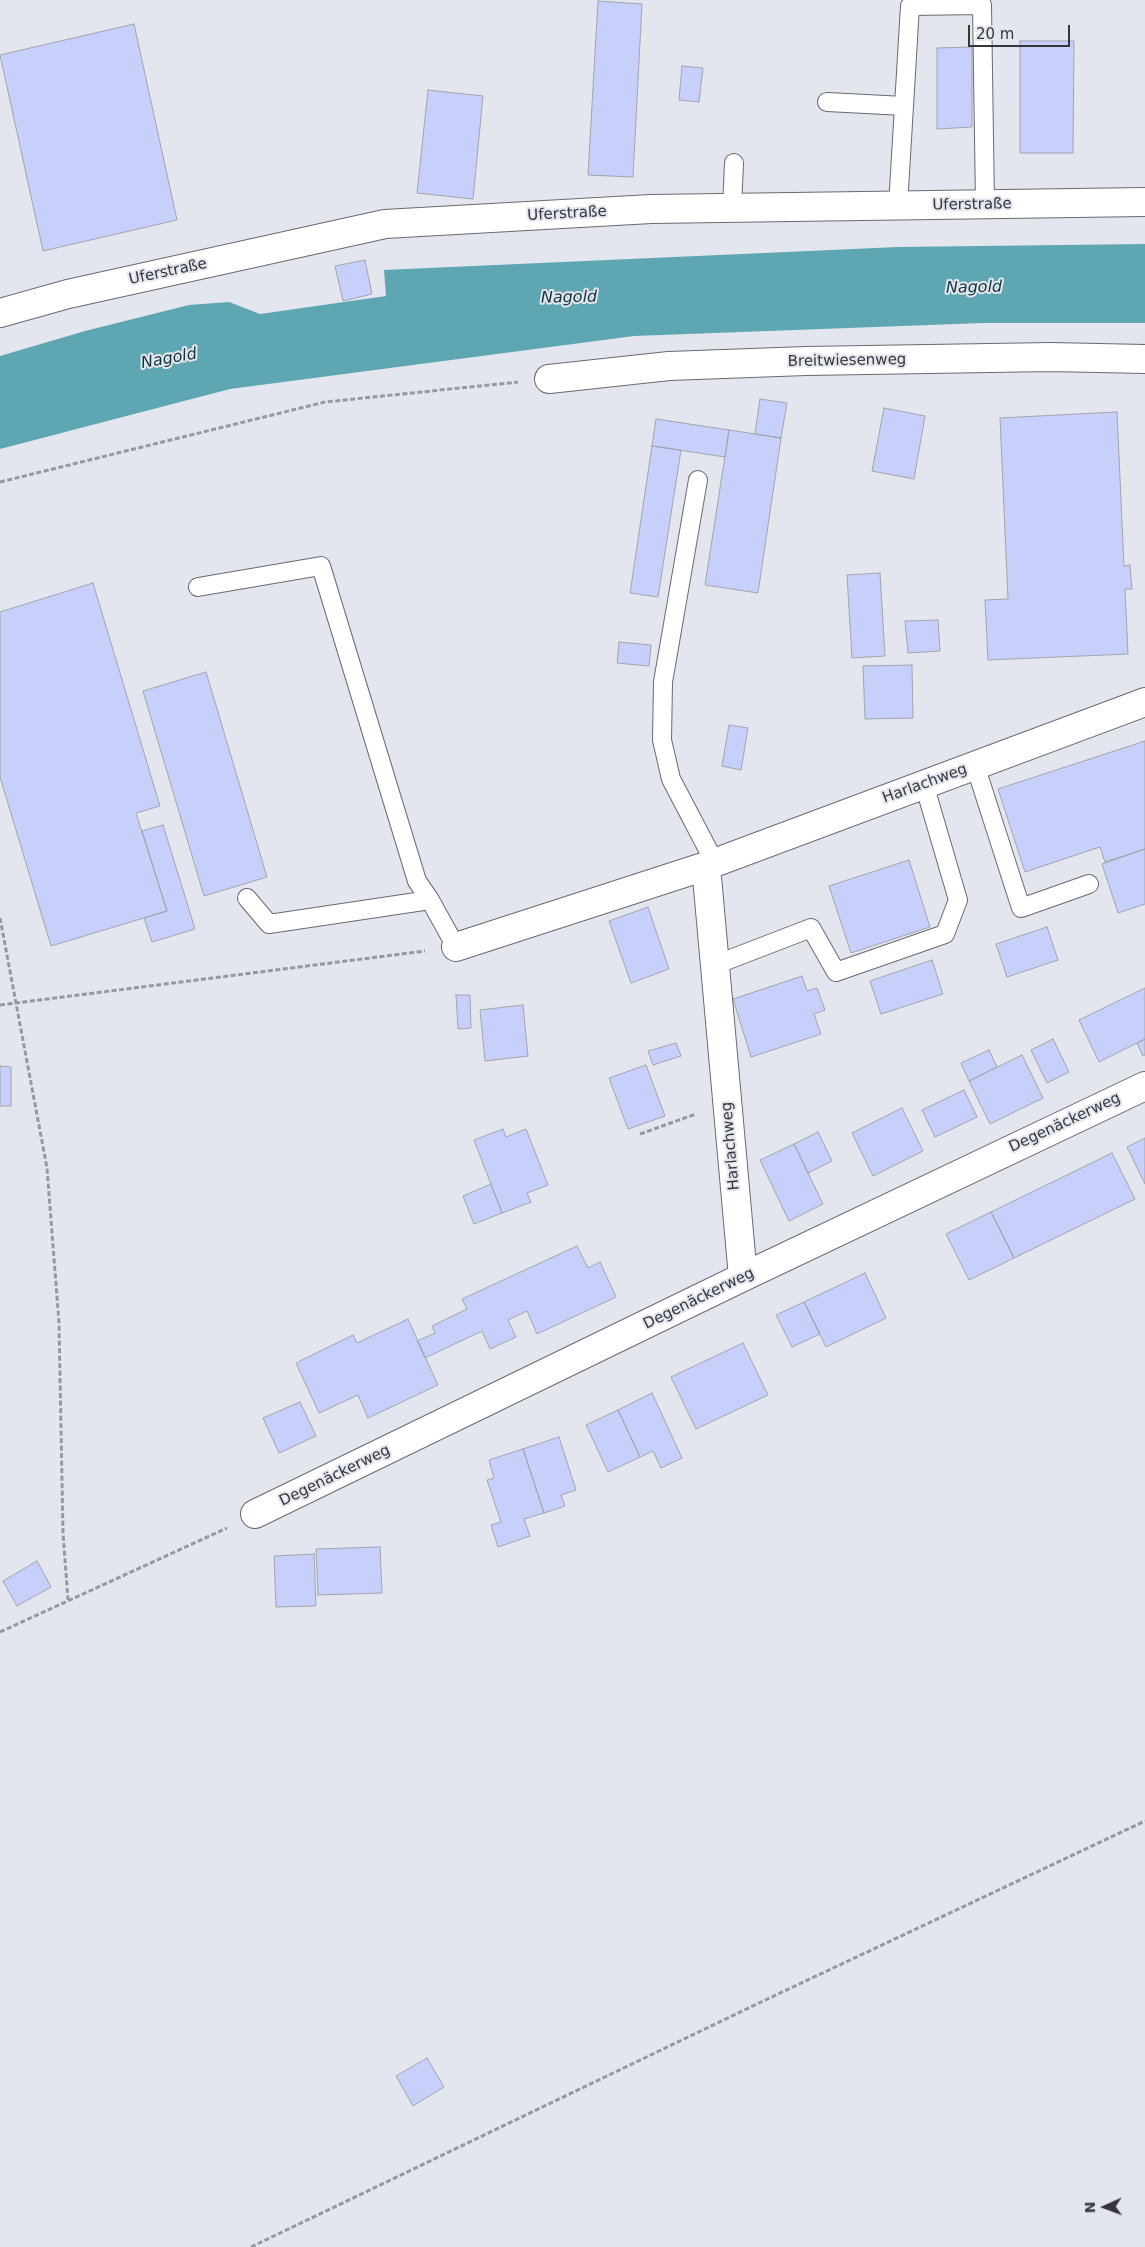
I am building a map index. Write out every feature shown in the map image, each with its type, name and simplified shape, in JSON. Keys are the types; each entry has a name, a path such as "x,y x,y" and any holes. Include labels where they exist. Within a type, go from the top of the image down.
{"street":[{"name":"Uferstraße","path":"0,313 68,294 385,224 650,209 1145,202"},
{"name":"Breitwiesenweg","path":"549,379 669,366 806,361 1051,357 1145,359"},
{"name":"Harlachweg","path":"456,947 710,864 1145,702"},
{"name":"Harlachweg","path":"710,864 715,965 743,1277"},
{"name":"Degenäckerweg","path":"255,1514 743,1277 1145,1086"}],"lane":[{"path":"898,206 910,6 982,5 985,204"},
{"path":"827,102 904,106"},
{"path":"732,208 734,163"},
{"path":"698,480 663,682 662,740 671,779 710,864"},
{"path":"198,586 321,566 417,881 430,900 456,947"},
{"path":"975,765 1021,908 1089,884"},
{"path":"715,965 811,928 836,972 945,934 958,900 924,784"},
{"path":"247,898 270,924 430,900"}],"path":[{"path":"0,482 324,402 549,379"},
{"path":"0,918 47,1168 59,1323 63,1533 68,1600"},
{"path":"0,1005 456,947"},
{"path":"640,1134 728,1103"},
{"path":"0,1632 255,1514"},
{"path":"251,2247 759,2003 1145,1821"}],"water":[{"name":"Nagold","path":"1145,244 1145,323 983,323 634,336 230,389 0,449 0,356 85,331 189,305 229,302 260,314 386,296 384,270 898,247"}],"building":[{"path":"598,1 642,4 633,177 588,175"},
{"path":"134,24 177,220 43,251 0,55"},
{"path":"1020,41 1074,41 1073,153 1020,153"},
{"path":"972,47 972,127 937,129 937,48"},
{"path":"682,66 703,68 699,102 679,100"},
{"path":"428,90 483,96 473,199 417,193"},
{"path":"365,260 372,294 343,301 335,266"},
{"path":"760,399 787,403 781,438 755,434"},
{"path":"884,408 925,416 914,479 872,471"},
{"path":"1117,412 1124,566 1130,565 1132,589 1125,589 1128,654 988,660 985,600 1008,599 1000,418"},
{"path":"656,419 729,430 725,457 652,446"},
{"path":"729,430 781,438 758,593 705,585"},
{"path":"652,446 681,450 658,597 630,593"},
{"path":"880,573 885,656 852,658 847,575"},
{"path":"93,583 160,806 136,813 167,911 51,946 0,777 0,612"},
{"path":"938,620 940,651 908,653 905,621"},
{"path":"619,642 651,645 649,666 617,663"},
{"path":"912,665 913,718 865,719 863,666"},
{"path":"206,672 267,877 204,896 143,691"},
{"path":"729,725 748,728 741,770 722,766"},
{"path":"1145,741 1145,849 1105,862 1100,847 1025,872 998,789"},
{"path":"163,825 195,929 152,942 144,918 167,911 142,831"},
{"path":"1145,849 1145,904 1118,913 1102,864"},
{"path":"909,860 930,927 851,953 829,886"},
{"path":"648,907 669,969 631,983 609,921"},
{"path":"1047,927 1058,960 1007,977 996,944"},
{"path":"932,960 943,994 881,1014 870,981"},
{"path":"802,976 807,991 817,988 825,1010 814,1014 821,1034 751,1057 733,999"},
{"path":"1145,988 1145,1039 1099,1062 1079,1020"},
{"path":"456,995 470,995 471,1028 458,1029"},
{"path":"523,1005 528,1056 485,1061 480,1010"},
{"path":"1053,1039 1069,1072 1047,1083 1031,1050"},
{"path":"1145,1039 1145,1055 1143,1056 1137,1043"},
{"path":"676,1043 681,1056 653,1065 648,1051"},
{"path":"989,1050 997,1067 969,1081 961,1063"},
{"path":"1022,1055 1043,1098 990,1124 969,1081"},
{"path":"646,1065 665,1116 628,1129 609,1078"},
{"path":"0,1066 11,1067 11,1106 0,1106"},
{"path":"964,1090 977,1117 935,1137 922,1110"},
{"path":"902,1108 923,1151 873,1176 852,1133"},
{"path":"503,1129 506,1137 526,1129 548,1185 527,1193 531,1202 502,1213 474,1140"},
{"path":"818,1132 832,1161 808,1173 794,1144"},
{"path":"1145,1138 1145,1184 1127,1147"},
{"path":"794,1144 823,1204 789,1221 760,1160"},
{"path":"1112,1153 1135,1199 1014,1258 991,1212"},
{"path":"491,1184 502,1213 474,1224 463,1196"},
{"path":"991,1212 1014,1258 969,1280 946,1234"},
{"path":"577,1246 588,1268 600,1262 616,1297 537,1334 527,1311 508,1320 516,1337 490,1349 482,1331 425,1358 417,1341 435,1333 432,1326 467,1309 462,1299"},
{"path":"865,1273 886,1318 826,1347 804,1302"},
{"path":"804,1302 820,1334 792,1347 776,1315"},
{"path":"408,1319 438,1385 368,1418 358,1395 319,1413 296,1363 353,1335 357,1343"},
{"path":"743,1343 768,1395 696,1429 671,1377"},
{"path":"652,1393 682,1458 661,1468 653,1451 640,1457 618,1410"},
{"path":"300,1402 316,1436 279,1453 263,1418"},
{"path":"618,1410 640,1457 608,1472 586,1425"},
{"path":"559,1437 576,1490 561,1495 565,1506 544,1513 523,1449"},
{"path":"523,1449 544,1513 524,1519 530,1536 498,1547 491,1525 501,1522 487,1480 494,1478 489,1460"},
{"path":"380,1547 382,1593 318,1595 316,1549"},
{"path":"314,1554 316,1606 276,1607 274,1556"},
{"path":"37,1561 51,1587 17,1606 3,1581"},
{"path":"427,2058 444,2087 413,2106 396,2076"}]}
